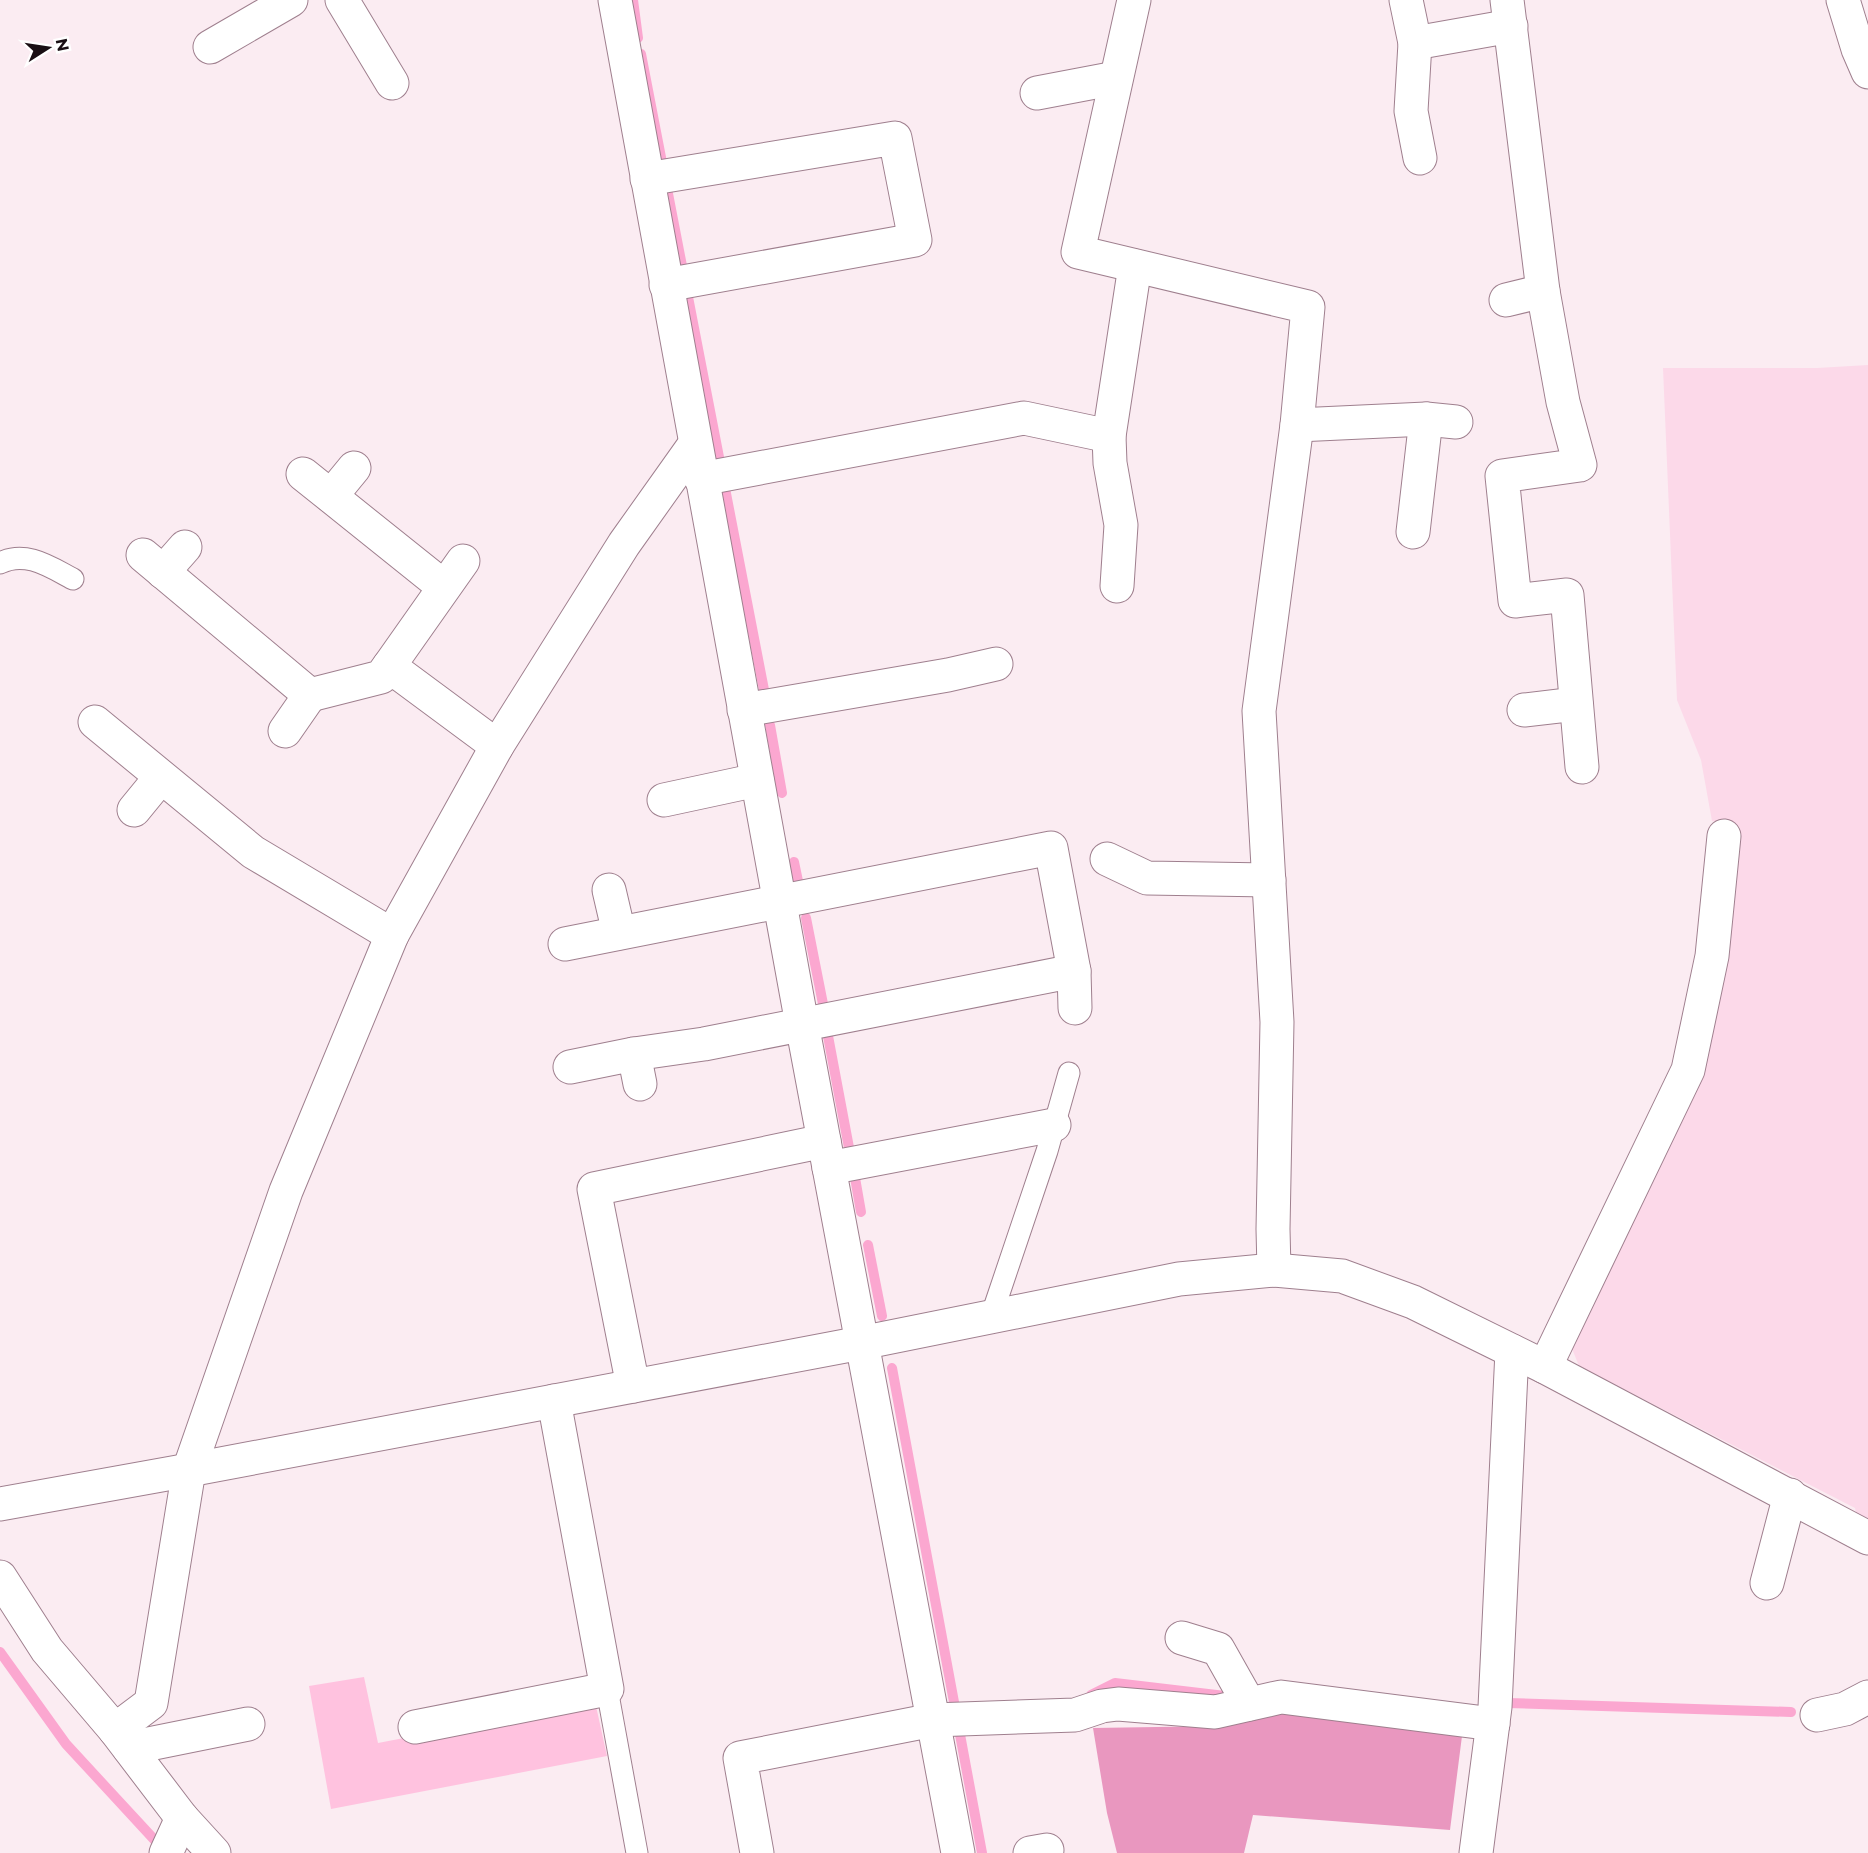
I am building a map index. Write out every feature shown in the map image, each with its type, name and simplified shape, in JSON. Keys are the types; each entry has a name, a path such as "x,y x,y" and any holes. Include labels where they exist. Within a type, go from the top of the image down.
{"street":[{"path":"210,47 291,0"},
{"path":"342,0 392,84"},
{"path":"615,0 802,1024 840,1158 861,1343 958,1853"},
{"path":"1134,0 1078,252 1308,307 1297,425 1259,711 1277,1022 1272,1229 1274,1270"},
{"path":"1406,0 1415,43 1411,111 1420,158"},
{"path":"1843,0 1858,49 1868,72"},
{"path":"1415,43 1509,13 1543,291 1563,402 1580,465 1502,476 1515,601 1567,595 1582,767"},
{"path":"1037,93 1116,78"},
{"path":"647,179 895,138 915,240 666,285"},
{"path":"1117,586 1121,525 1110,463 1109,436 1135,266"},
{"path":"1506,300 1543,291"},
{"path":"701,479 1024,418 1109,436"},
{"path":"1297,425 1441,421 1410,532"},
{"path":"122,1739 151,1703 189,1470 286,1191 392,935 497,746 624,544 695,444"},
{"path":"331,496 354,468"},
{"path":"303,474 444,587"},
{"path":"185,547 153,564 310,695"},
{"path":"285,731 310,695 381,677 463,561"},
{"path":"744,710 948,675 996,664"},
{"path":"389,666 497,746"},
{"path":"1524,710 1576,704"},
{"path":"95,722 253,852 392,935"},
{"path":"134,810 161,777"},
{"path":"664,800 757,780"},
{"path":"1545,1367 1688,1070 1712,956 1724,836"},
{"path":"565,944 1051,848 1074,971 1075,1008"},
{"path":"1107,859 1147,878 1269,880"},
{"path":"609,890 619,933"},
{"path":"570,1067 637,1069 704,1044 1074,971"},
{"path":"633,1386 594,1189 840,1158 1054,1125"},
{"path":"0,1504 861,1343 1179,1279 1274,1270 1342,1276 1413,1302 1545,1367 1868,1538"},
{"path":"1476,1853 1493,1724 1512,1351"},
{"path":"415,1727 607,1689 554,1401"},
{"path":"1767,1583 1790,1495"},
{"path":"0,1576 47,1650 122,1739 182,1818 214,1853"},
{"path":"1182,1638 1218,1649 1249,1704"},
{"path":"757,1853 740,1758 933,1720 1075,1715 1102,1706 1118,1704 1215,1712 1281,1697 1493,1724"},
{"path":"1817,1716 1845,1709 1868,1697"},
{"path":"122,1739 248,1724"},
{"path":"166,1853 182,1818"}],"lane":[{"path":"0,564 11,558 22,557 44,564 73,579"},
{"path":"991,1317 1069,1073"},
{"path":"607,1689 637,1853"}],"shaded area":[{"path":"1868,365 1868,1523 1857,1517 1855,1508 1579,1366 1571,1346 1696,1062 1740,827 1712,821 1701,760 1677,700 1663,368 1817,368"},
{"path":"364,1677 378,1743 508,1718 596,1706 607,1756 331,1809 309,1686"},
{"path":"1291,1711 1462,1736 1450,1830 1253,1815 1244,1853 1117,1853 1107,1813 1093,1728 1220,1726"}],"waterway":[{"path":"633,0 638,38"},
{"path":"641,54 765,695"},
{"path":"770,725 782,793"},
{"path":"794,862 798,881"},
{"path":"806,918 823,1004"},
{"path":"828,1036 850,1153"},
{"path":"854,1172 861,1212"},
{"path":"868,1245 882,1316"},
{"path":"892,1368 982,1853"},
{"path":"0,1652 66,1744 162,1848"},
{"path":"1091,1695 1115,1683 1225,1696"},
{"path":"1507,1703 1791,1712"}]}
